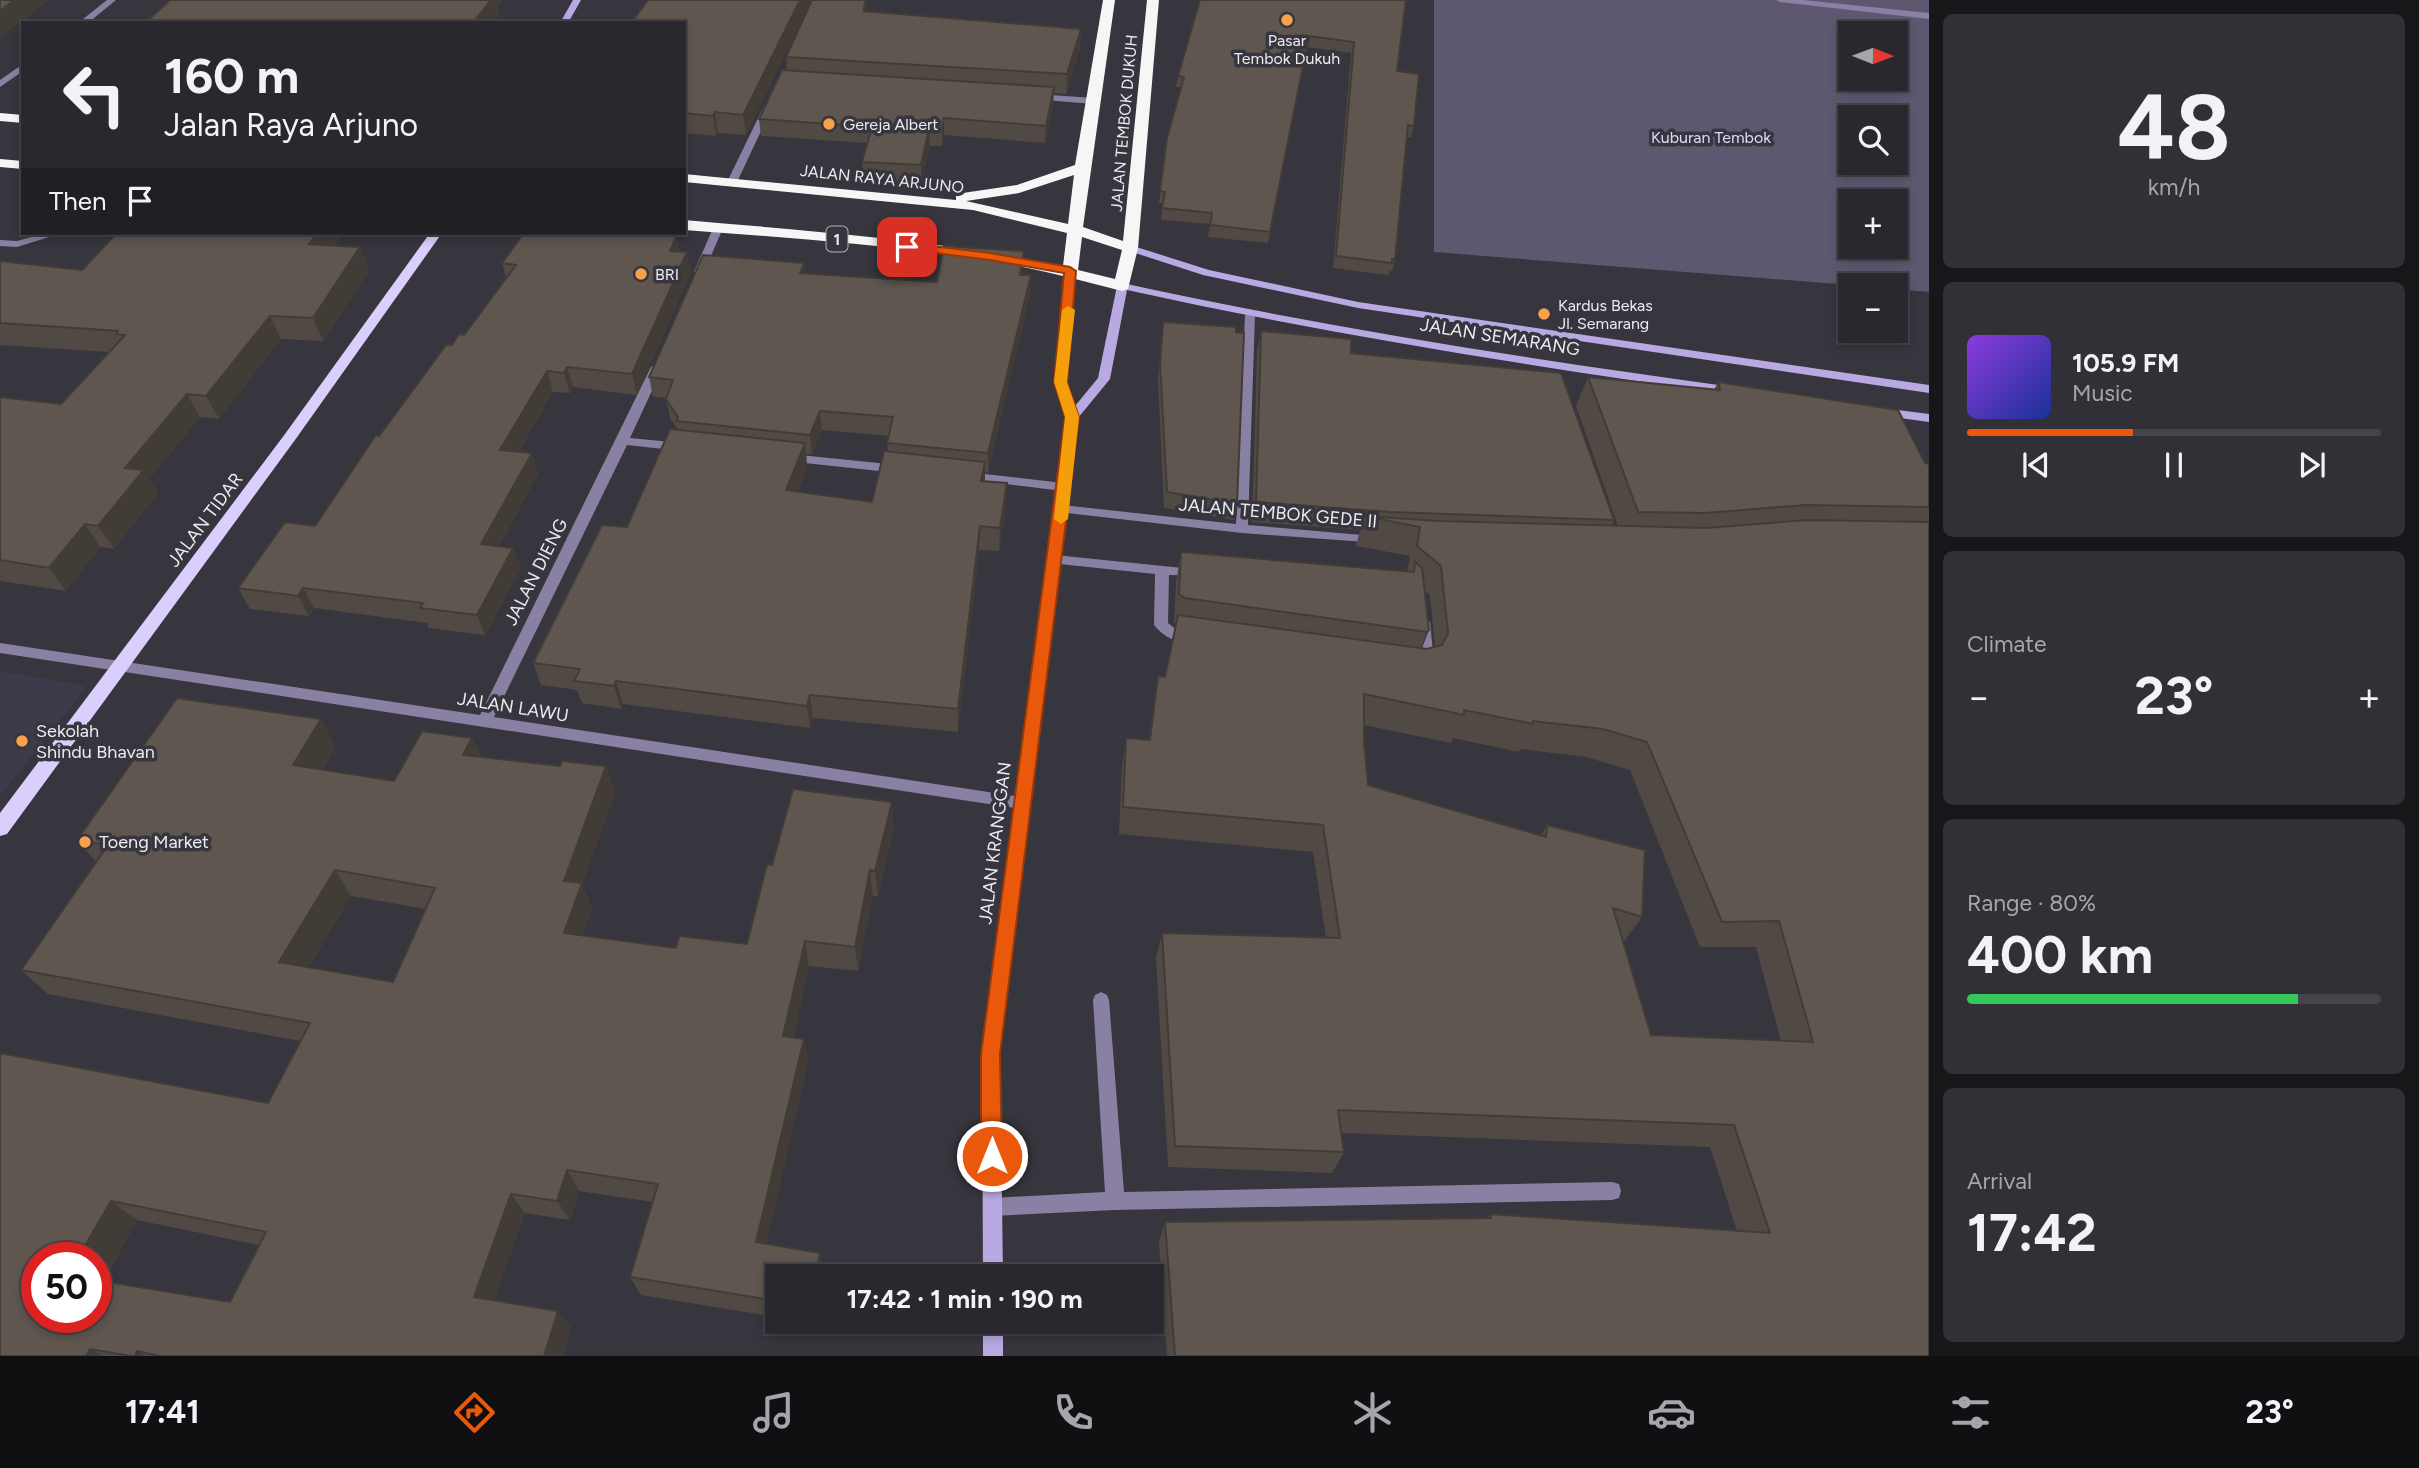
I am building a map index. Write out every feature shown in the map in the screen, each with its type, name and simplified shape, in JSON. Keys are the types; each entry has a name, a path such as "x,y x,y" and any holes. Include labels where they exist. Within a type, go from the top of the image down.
{"highway":[{"name":"JALAN TEMBOK DUKUH","path":"1070,271 1082,167 1109,0"},
{"name":"JALAN TEMBOK DUKUH","path":"1130,248 1153,0"},
{"path":"0,117 21,119"},
{"path":"0,163 21,164"},
{"path":"934,200 1019,189 1082,167"},
{"name":"JALAN RAYA ARJUNO","path":"686,178 934,200 1003,212 1075,230"},
{"name":"1","path":"686,225 990,256 1070,271"},
{"name":"JALAN SEMARANG","path":"1075,230 1130,248"},
{"path":"1122,286 1130,248"},
{"name":"JALAN SEMARANG","path":"1070,271 1122,286"}],"main road":[{"name":"JALAN TIDAR","path":"0,828 290,437 435,235"}],"street":[{"path":"85,21 112,0"},
{"path":"565,21 577,0"},
{"path":"1780,0 1929,16"},
{"path":"0,85 21,69"},
{"path":"1029,97 1093,101"},
{"path":"732,182 768,106"},
{"path":"694,284 718,228"},
{"path":"0,243 17,244 50,235"},
{"name":"JALAN SEMARANG","path":"1130,248 1198,270 1358,305 1929,388"},
{"name":"JALAN KRANGGAN","path":"993,1264 991,1054 1072,417 1061,382 1070,271"},
{"path":"1072,417 1104,379 1122,286"},
{"name":"JALAN SEMARANG","path":"1122,286 1250,315 1554,370 1746,393"},
{"path":"1242,529 1250,315"},
{"name":"JALAN DIENG","path":"484,723 625,441 662,356"},
{"path":"1870,410 1899,419 1929,418"},
{"path":"625,441 691,447"},
{"path":"783,457 914,471"},
{"path":"954,475 1063,487"},
{"name":"JALAN TEMBOK GEDE II","path":"1062,509 1242,529 1391,541"},
{"path":"1055,560 1162,572 1216,574"},
{"path":"1162,572 1161,625 1175,636 1201,639"},
{"path":"1416,670 1423,668 1427,662 1421,608"},
{"name":"JALAN LAWU","path":"0,648 1021,803"},
{"path":"1101,1000 1115,1200"},
{"path":"992,1207 1115,1200 1612,1191"},
{"path":"993,1334 993,1356"}],"shaded area":[{"name":"Sekolah Shindu Bhavan","path":"0,671 87,686 0,796"}],"green space":[{"name":"Kuburan Tembok","path":"1434,0 1929,0 1929,292 1908,290 1908,273 1838,273 1838,284 1434,252"}],"building":[{"path":"0,0 14,0 0,11"},
{"path":"170,0 491,0 475,21 147,21"},
{"path":"648,0 800,0 743,115 715,112 713,116 686,113 686,21 632,21"},
{"path":"812,0 865,0 864,11 1081,29 1067,74 786,57"},
{"path":"1200,0 1406,0 1397,71 1419,74 1414,126 1408,125 1395,260 1392,259 1392,263 1336,256 1354,42 1309,36 1270,232 1210,225 1212,213 1162,208 1165,192 1160,191 1167,138 1184,77 1178,76"},
{"path":"782,70 1054,87 1046,126 944,118 942,129 929,129 921,165 862,162 872,127 759,119"},
{"path":"115,235 316,235 309,244 360,247 313,318 270,316 206,396 187,394 125,468 144,470 98,526 85,524 49,568 0,560 0,397 61,404 125,335 116,334 118,331 0,323 0,261 82,270"},
{"path":"523,235 677,235 670,251 687,252 632,374 567,367 564,373 547,371 500,450 532,453 481,544 513,548 477,615 420,608 423,603 303,588 298,596 238,588 285,522 315,526 376,435 379,436 446,345 452,345 459,334 464,335 516,265 502,263"},
{"path":"944,246 1024,251 1020,275 1031,275 988,453 887,443 893,417 820,411 810,435 676,421 678,417 666,399 673,380 649,377 703,255 804,263 800,273 937,282"},
{"path":"1163,322 1236,327 1236,332 1244,333 1237,504 1167,492 1160,363"},
{"path":"1261,331 1351,339 1351,353 1561,373 1614,520 1390,512 1256,502"},
{"path":"1588,377 1720,390 1718,382 1898,410 1925,463 1929,464 1929,507 1806,505 1705,513 1638,512"},
{"path":"670,429 805,443 786,490 872,502 884,451 985,462 981,481 1007,483 1000,528 980,526 958,709 810,695 807,706 616,681 614,686 574,681 580,669 533,663 602,525 627,527"},
{"path":"1364,516 1439,521 1706,528 1807,520 1929,522 1929,1356 1175,1356 1165,1222 1491,1218 1490,1214 1770,1233 1734,1125 1338,1110 1344,1152 1175,1146 1162,933 1340,938 1323,825 1123,807 1126,738 1150,740 1158,676 1165,677 1178,615 1427,649 1442,645 1448,633 1441,566 1417,546 1420,527","holes":["1364,694 1464,715 1464,710 1533,724 1533,721 1603,729 1647,742 1722,922 1779,921 1813,1042 1651,1035 1613,908 1642,917 1645,850 1547,825 1546,837 1368,785 1364,742"]},
{"path":"1181,552 1414,572 1415,562 1422,568 1429,630 1427,632 1185,598 1179,594"},
{"path":"177,698 321,719 293,765 394,781 422,731 472,738 463,755 560,766 562,761 606,766 564,881 582,883 564,933 676,948 679,936 747,944 767,864 772,865 793,789 892,802 875,871 870,870 855,947 805,941 783,1036 804,1039 756,1242 820,1253 818,1264 765,1264 765,1299 630,1277 658,1184 567,1170 557,1201 511,1194 474,1297 558,1311 544,1356 159,1356 137,1351 135,1356 131,1356 90,1349 86,1356 0,1356 0,1053 268,1103 310,1023 21,970 108,845 77,840","holes":["335,870 435,888 393,982 279,962","111,1201 266,1232 230,1302 112,1283 112,1333 21,1333 21,1242 87,1242"]}],"slow traffic":[{"path":"1061,519 1072,417 1061,382 1068,310"}],"place":[{"name":"Pasar Tembok Dukuh","path":"1287,20"},
{"name":"Gereja Albert","path":"829,124"},
{"name":"BRI","path":"641,274"},
{"name":"Kardus Bekas Jl. Semarang","path":"1544,314"},
{"name":"Sekolah Shindu Bhavan","path":"22,741"},
{"name":"Toeng Market","path":"85,842"}],"route":[{"path":"907,247 990,256 1070,271 1061,382 1072,417 991,1054 992,1156"}]}
